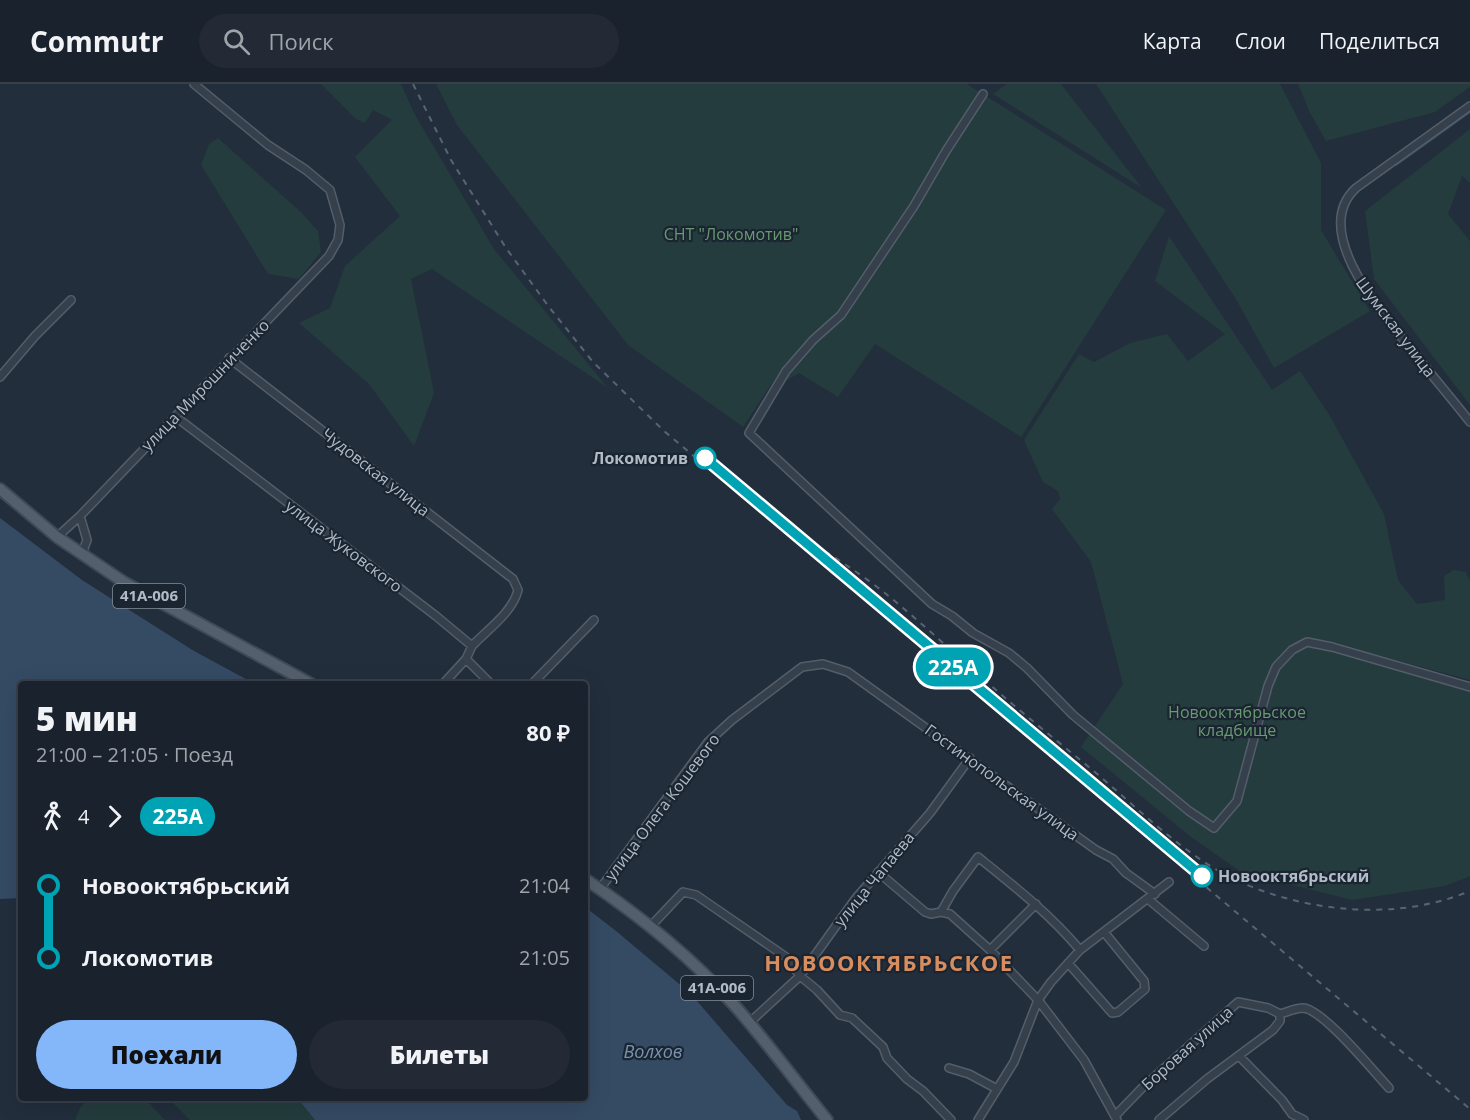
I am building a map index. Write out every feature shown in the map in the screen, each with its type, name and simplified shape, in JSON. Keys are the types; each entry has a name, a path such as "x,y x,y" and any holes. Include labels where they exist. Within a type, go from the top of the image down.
{"main road":[{"name":"41А-006","path":"0,489 57,537 125,583 305,681"},
{"name":"41А-006","path":"588,881 650,927 710,980 749,1023 827,1120"}],"street":[{"name":"улица Мирошниченко","path":"57,537 176,417 229,358 329,256 338,240 340,225 330,190 306,170 268,145 194,84"},
{"path":"983,94 866,279 841,315 813,340 786,371 749,433 932,604 974,633 1009,653 1073,715 1189,811 1214,828 1237,801 1268,686 1276,667 1292,650 1307,642 1332,647 1470,687"},
{"name":"Шумская улица","path":"1470,106 1356,188 1347,197 1340,218 1347,253 1361,282 1388,320 1470,422"},
{"path":"0,377 35,336 71,300"},
{"name":"Чудовская улица","path":"229,358 513,579 518,590 516,597 508,609 472,646"},
{"name":"улица Жуковского","path":"176,417 472,646"},
{"path":"80,516 87,540 82,554"},
{"path":"535,681 594,620"},
{"path":"446,681 466,659 472,646"},
{"path":"466,659 488,681"},
{"name":"улица Олега Кошевого","path":"600,889 708,742 732,720 802,667 823,664 848,672"},
{"name":"Гостинопольская улица","path":"848,672 1096,850 1113,859 1126,873 1155,894"},
{"name":"улица Чапаева","path":"749,1023 800,976 856,898 930,813 970,758"},
{"path":"941,912 978,857 1036,904 1061,927 1080,950"},
{"path":"878,872 925,912 950,914 990,950 1038,1000 1084,1060 1116,1118"},
{"path":"978,1120 1014,1062 1038,1000 1051,982 1080,950 1169,882"},
{"path":"650,927 683,892 696,895 786,957 800,976 817,990 840,1015 852,1018 883,1047 888,1058 907,1079 923,1091 951,1120"},
{"path":"1148,899 1204,946"},
{"path":"990,950 1036,904"},
{"path":"1068,963 1112,1013 1118,1012 1145,989 1144,981 1104,932"},
{"name":"Боровая улица","path":"1116,1118 1142,1088 1238,1002 1268,1008 1280,1014"},
{"path":"1159,1120 1207,1079 1273,1030 1280,1021 1280,1014 1303,1008 1311,1010 1337,1032 1389,1088"},
{"path":"1239,1056 1282,1100 1292,1114 1304,1120"},
{"path":"950,1068 969,1074 998,1089"},
{"path":"1284,1120 1292,1114"}],"green space":[{"path":"321,84 401,84 414,113 494,249 608,388 432,269 411,279 434,393 414,446 369,384 299,323 330,308 345,266 400,216 355,157 392,120 373,110 365,123 356,119"},
{"name":"СНТ \"Локомотив\"","path":"436,84 967,84 1166,210 1021,437 875,344 838,397 799,373 786,381 777,376 743,427 628,345 457,125"},
{"path":"1007,84 1061,84 1142,188 993,94"},
{"path":"1096,84 1280,84 1321,163 1321,230 1370,311 1274,368 1237,301"},
{"path":"1298,84 1470,84 1470,87 1435,112 1326,141 1310,113"},
{"path":"1470,129 1470,183 1462,176 1448,214 1470,241 1470,405 1374,279 1365,211"},
{"path":"218,138 302,213 318,231 321,252 299,279 268,274 201,165 209,144"},
{"name":"Новооктябрьское кладбище","path":"1169,236 1272,390 1300,371 1330,416 1384,514 1398,580 1417,604 1445,600 1444,576 1454,570 1466,572 1470,581 1470,680 1328,642 1333,652 1470,692 1470,876 1445,886 1352,900 1241,872 1191,837 1081,747 1123,684 1091,562 1052,509 1060,499 1058,491 1043,482 1024,440 1079,354 1094,362 1130,343 1167,334 1188,361 1225,334 1155,281"},
{"path":"86,1101 147,1101 165,1120 75,1120 80,1108"},
{"path":"171,1101 299,1101 315,1120 190,1120"}],"water":[{"path":"0,518 82,580 194,651 249,681 18,681 18,898 0,899"},
{"name":"Волхов","path":"588,909 690,993 787,1105 797,1111 801,1120 315,1120 299,1101 588,1101"}],"waterway":[{"path":"1396,165 1470,112"}],"railway":[{"path":"413,84 451,160 506,248 593,362 664,431 1470,1109"},
{"path":"795,531 881,590 1001,695 1183,847 1220,872 1267,893 1296,901 1355,909 1384,910 1414,907 1470,891"}],"train":[{"name":"225А","path":"705,458 1202,876"}],"place":[{"name":"Локомотив","path":"705,458"},
{"name":"Новооктябрьский","path":"1202,876"}],"district":[{"name":"НОВООКТЯБРЬСКОЕ","path":"889,963"}]}
